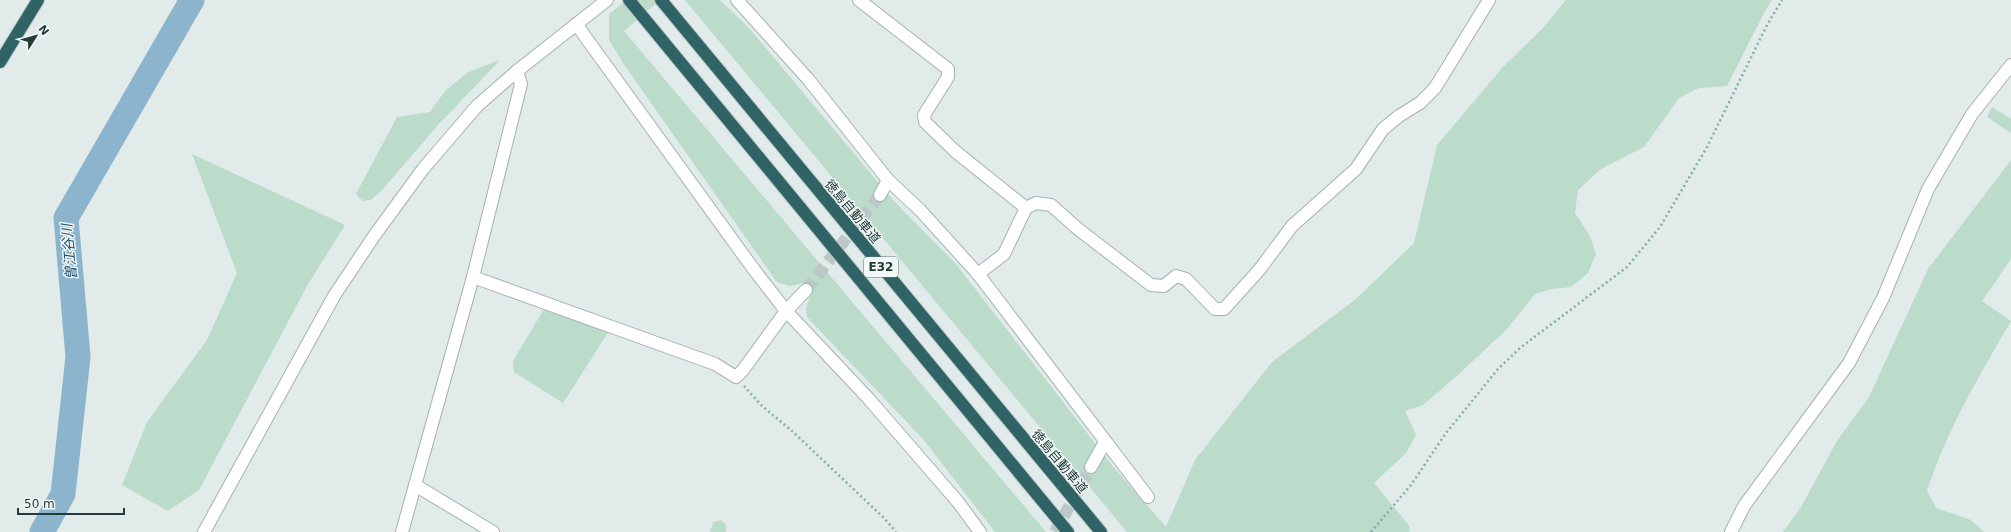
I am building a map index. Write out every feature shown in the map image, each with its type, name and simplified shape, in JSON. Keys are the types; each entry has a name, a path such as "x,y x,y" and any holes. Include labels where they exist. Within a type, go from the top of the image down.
{"highway":[{"path":"0,62 38,0"},
{"name":"E32","path":"629,0 1068,532"},
{"name":"徳島自動車道","path":"661,1 1101,532"}],"street":[{"path":"204,532 334,296 374,236 428,163 477,106 516,71 607,0"},
{"path":"737,0 808,79 888,180 920,210 978,274 1148,497"},
{"path":"859,0 948,69 948,77 924,114 925,122 956,152 1026,208"},
{"path":"978,274 1004,254 1026,208 1036,203 1051,205 1078,229 1151,285 1164,286 1176,276 1186,279 1215,309 1224,309 1260,269 1292,226 1356,170 1383,129 1399,116 1420,103 1435,88 1488,0"},
{"path":"576,24 752,267 786,311 873,404 958,502 980,532"},
{"path":"1731,532 1744,506 1848,363 1883,298 1928,189 1972,114 2011,65"},
{"path":"402,532 473,277 521,84 516,71"},
{"path":"880,195 888,180"},
{"path":"473,277 715,364 736,377 744,370 786,311 806,290"},
{"path":"1090,467 1105,442"},
{"path":"415,485 493,532"}],"path":[{"path":"1371,532 1411,485 1446,433 1498,369 1520,348 1627,267 1660,227 1706,147 1782,0"},
{"path":"736,377 762,406 792,431 884,518 896,532"}],"green space":[{"path":"627,0 660,0 624,31 1046,532 995,532 923,439 807,317 806,309 811,292 804,283 789,286 777,282 625,66 609,40 609,14"},
{"path":"685,0 720,0 749,28 893,200 956,264 1115,469 1166,527 1195,460 1272,362 1356,299 1414,243 1437,145 1503,67 1542,29 1566,0 1772,0 1727,86 1699,88 1679,98 1644,147 1601,169 1578,190 1575,213 1590,236 1596,254 1588,273 1571,287 1551,289 1535,294 1507,329 1459,374 1423,405 1405,411 1416,435 1406,453 1374,483 1410,527 1409,532 1127,532"},
{"path":"500,60 437,126 382,190 371,200 363,201 356,194 397,117 430,112 445,91 468,72"},
{"path":"1992,107 2011,119 2011,133 1987,117"},
{"path":"192,154 345,225 307,286 199,490 168,511 122,485 147,422 207,340 237,273"},
{"path":"2011,160 2011,259 1982,301 2011,321 1964,404 1944,446 1927,491 1936,508 1971,520 1984,532 1783,532 1801,507 1837,441 1869,397 1928,269"},
{"path":"544,309 609,331 563,403 514,372 513,361"},
{"path":"721,520 726,525 726,532 710,532 713,522"}],"waterway":[{"name":"曽江谷川","path":"42,532 63,494 78,357 66,218 192,0"}],"tunnel":[{"path":"806,290 880,195"},
{"path":"1055,532 1091,467"}]}
